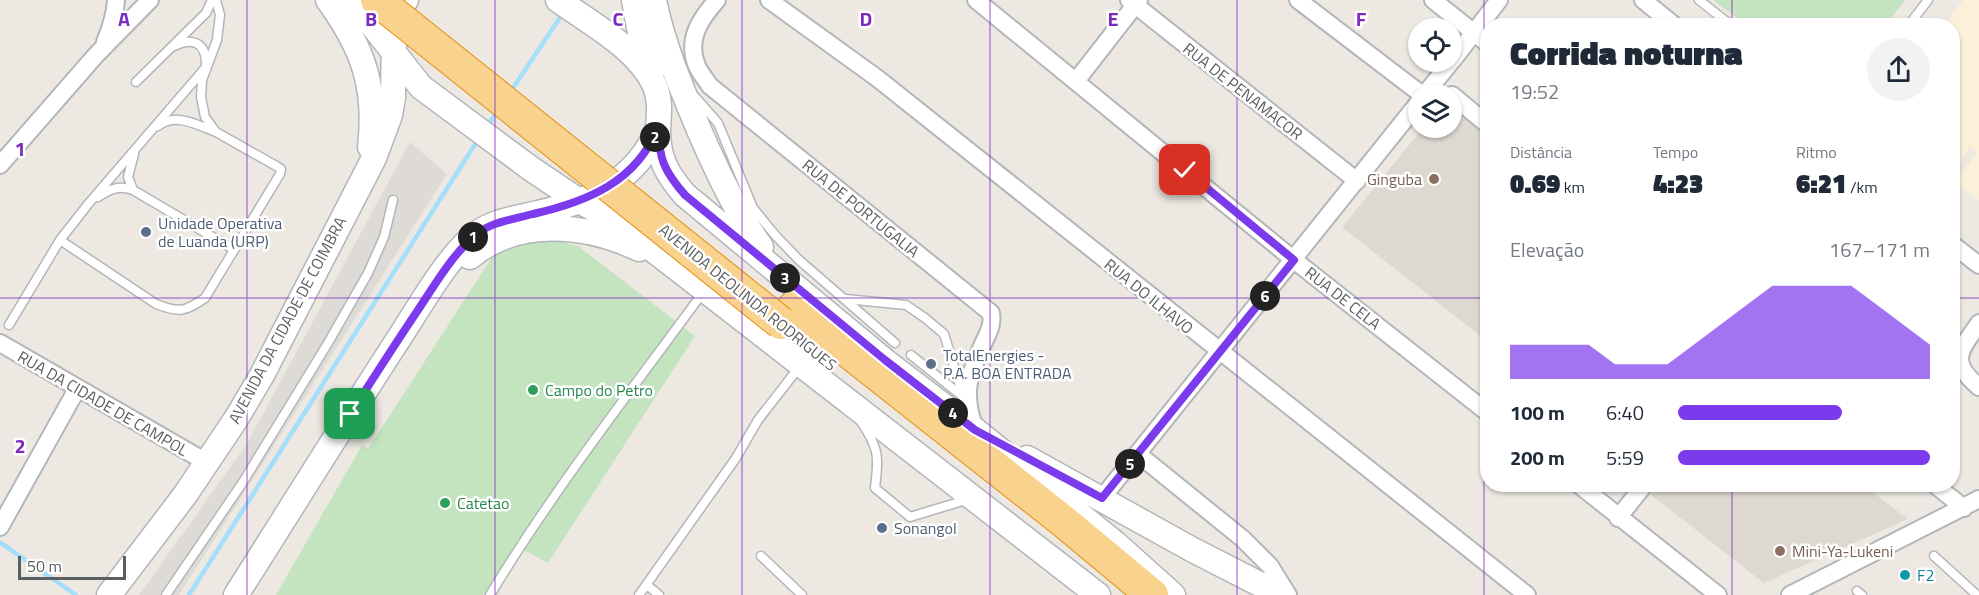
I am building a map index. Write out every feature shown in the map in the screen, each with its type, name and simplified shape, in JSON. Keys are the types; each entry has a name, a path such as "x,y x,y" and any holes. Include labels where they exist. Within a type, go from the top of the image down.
{"highway":[{"name":"AVENIDA DEOLINDA RODRIGUES","path":"376,0 794,309 1119,595"},
{"name":"AVENIDA DEOLINDA RODRIGUES","path":"406,0 1152,595"}],"main road":[{"path":"328,0 342,18 360,54 372,100 374,120 370,147 345,213"},
{"path":"344,0 369,21 421,87 450,110 530,168 629,232 1098,595"},
{"name":"AVENIDA DA CIDADE DE COIMBRA","path":"109,595 185,495 236,419 262,375 374,158 390,115 393,98 394,35 401,8 406,0"},
{"path":"558,0 637,60 655,86"},
{"path":"634,0 642,44 650,63 659,99 659,151 669,176 685,195 794,309 885,360 1115,543 1173,595"},
{"path":"654,0 663,40 715,166 794,309"},
{"path":"236,595 428,294 460,250 480,231 495,223 560,208 593,196 617,181 644,157 652,145 658,127"},
{"path":"428,294 475,254 511,235 531,230 574,229 601,235 636,248 673,266"},
{"path":"975,430 1193,550 1281,595"}],"street":[{"path":"96,55 112,27 116,0"},
{"path":"0,165 96,55 150,0"},
{"name":"RUA DE PORTUGALIA","path":"717,0 698,25 693,43 697,66 710,87 991,313 992,324 974,363 965,398 975,430"},
{"name":"RUA DO ILHAVO","path":"769,0 877,78 1527,595"},
{"name":"RUA DE CELA","path":"976,0 1294,260 1480,407"},
{"path":"1298,0 1418,84"},
{"path":"1433,0 1480,38"},
{"path":"1485,18 1499,0"},
{"path":"1643,0 1665,18"},
{"path":"1076,81 1134,2"},
{"name":"RUA DE PENAMACOR","path":"1134,2 1357,181"},
{"path":"1462,48 1480,25"},
{"path":"1432,84 1443,72"},
{"path":"1462,103 1480,118"},
{"path":"1102,498 1408,116"},
{"path":"1960,250 1979,265"},
{"path":"1960,352 1979,322"},
{"name":"RUA DA CIDADE DE CAMPOL","path":"0,344 206,462"},
{"path":"1960,368 1979,387"},
{"path":"0,527 77,389"},
{"path":"1138,454 1243,539 1270,566 1288,595"},
{"path":"1587,492 1708,592"},
{"path":"1618,518 1639,492"},
{"path":"1944,492 1964,508"},
{"path":"1790,595 1979,499"}],"lane":[{"path":"136,82 206,13 214,0"},
{"path":"214,0 220,15 217,40 202,80 201,97 206,117 216,132"},
{"path":"1700,0 1722,18"},
{"path":"1914,18 1928,0"},
{"path":"9,325 60,240 206,67 207,56 192,40 182,41 172,47"},
{"path":"678,79 718,123 753,208 775,235 799,260 895,343"},
{"path":"60,240 156,304 172,310 190,309 205,298 281,169 216,132 178,119 164,121 148,133"},
{"path":"133,190 128,177 129,166 136,148"},
{"path":"89,203 105,192 122,187 133,190 233,249"},
{"path":"166,595 243,482 328,343 368,273 380,246 393,200"},
{"path":"490,595 517,549 553,498 705,291"},
{"path":"845,299 906,305 925,318 944,334 965,398"},
{"path":"911,355 965,398"},
{"path":"639,595 736,458 758,420 801,365"},
{"path":"849,402 873,440 878,463 875,488 910,517 972,498"},
{"path":"761,556 802,595"},
{"path":"1934,556 1977,595"},
{"path":"647,585 659,595"}],"shaded area":[{"path":"1963,0 1979,0 1979,200 1960,187 1960,176 1977,152 1967,145 1970,148 1960,162 1960,18 1950,18"},
{"name":"Ginguba","path":"1462,111 1480,126 1480,336 1342,227 1415,138 1462,138"},
{"path":"410,142 447,174 179,595 139,595 246,445"},
{"name":"Mini-Ya-Lukeni","path":"1653,492 1872,492 1908,519 1764,583 1651,495"}],"green space":[{"path":"1713,0 1905,0 1891,18 1737,18"},
{"name":"Campo do Petro","path":"541,237 578,246 695,336 548,563 522,549 497,595 276,595 362,445 368,449 496,251"}],"waterway":[{"path":"511,91 563,13"},
{"path":"487,126 498,111"},
{"path":"189,595 479,138"},
{"path":"1,543 76,595"}],"place":[{"name":"Ginguba","path":"1434,179"},
{"name":"Unidade Operativa de Luanda (URP)","path":"146,232"},
{"name":"TotalEnergies - P.A. BOA ENTRADA","path":"931,364"},
{"name":"Campo do Petro","path":"533,390"},
{"name":"Catetao","path":"445,503"},
{"name":"Sonangol","path":"882,528"},
{"name":"Mini-Ya-Lukeni","path":"1780,551"},
{"name":"F2","path":"1905,575"}],"route":[{"path":"350,414 428,294 470,239 495,223 560,208 593,196 617,181 644,157 652,145 658,127 659,151 669,176 685,195 885,360 975,430 1102,498 1294,260 1185,170"}]}
